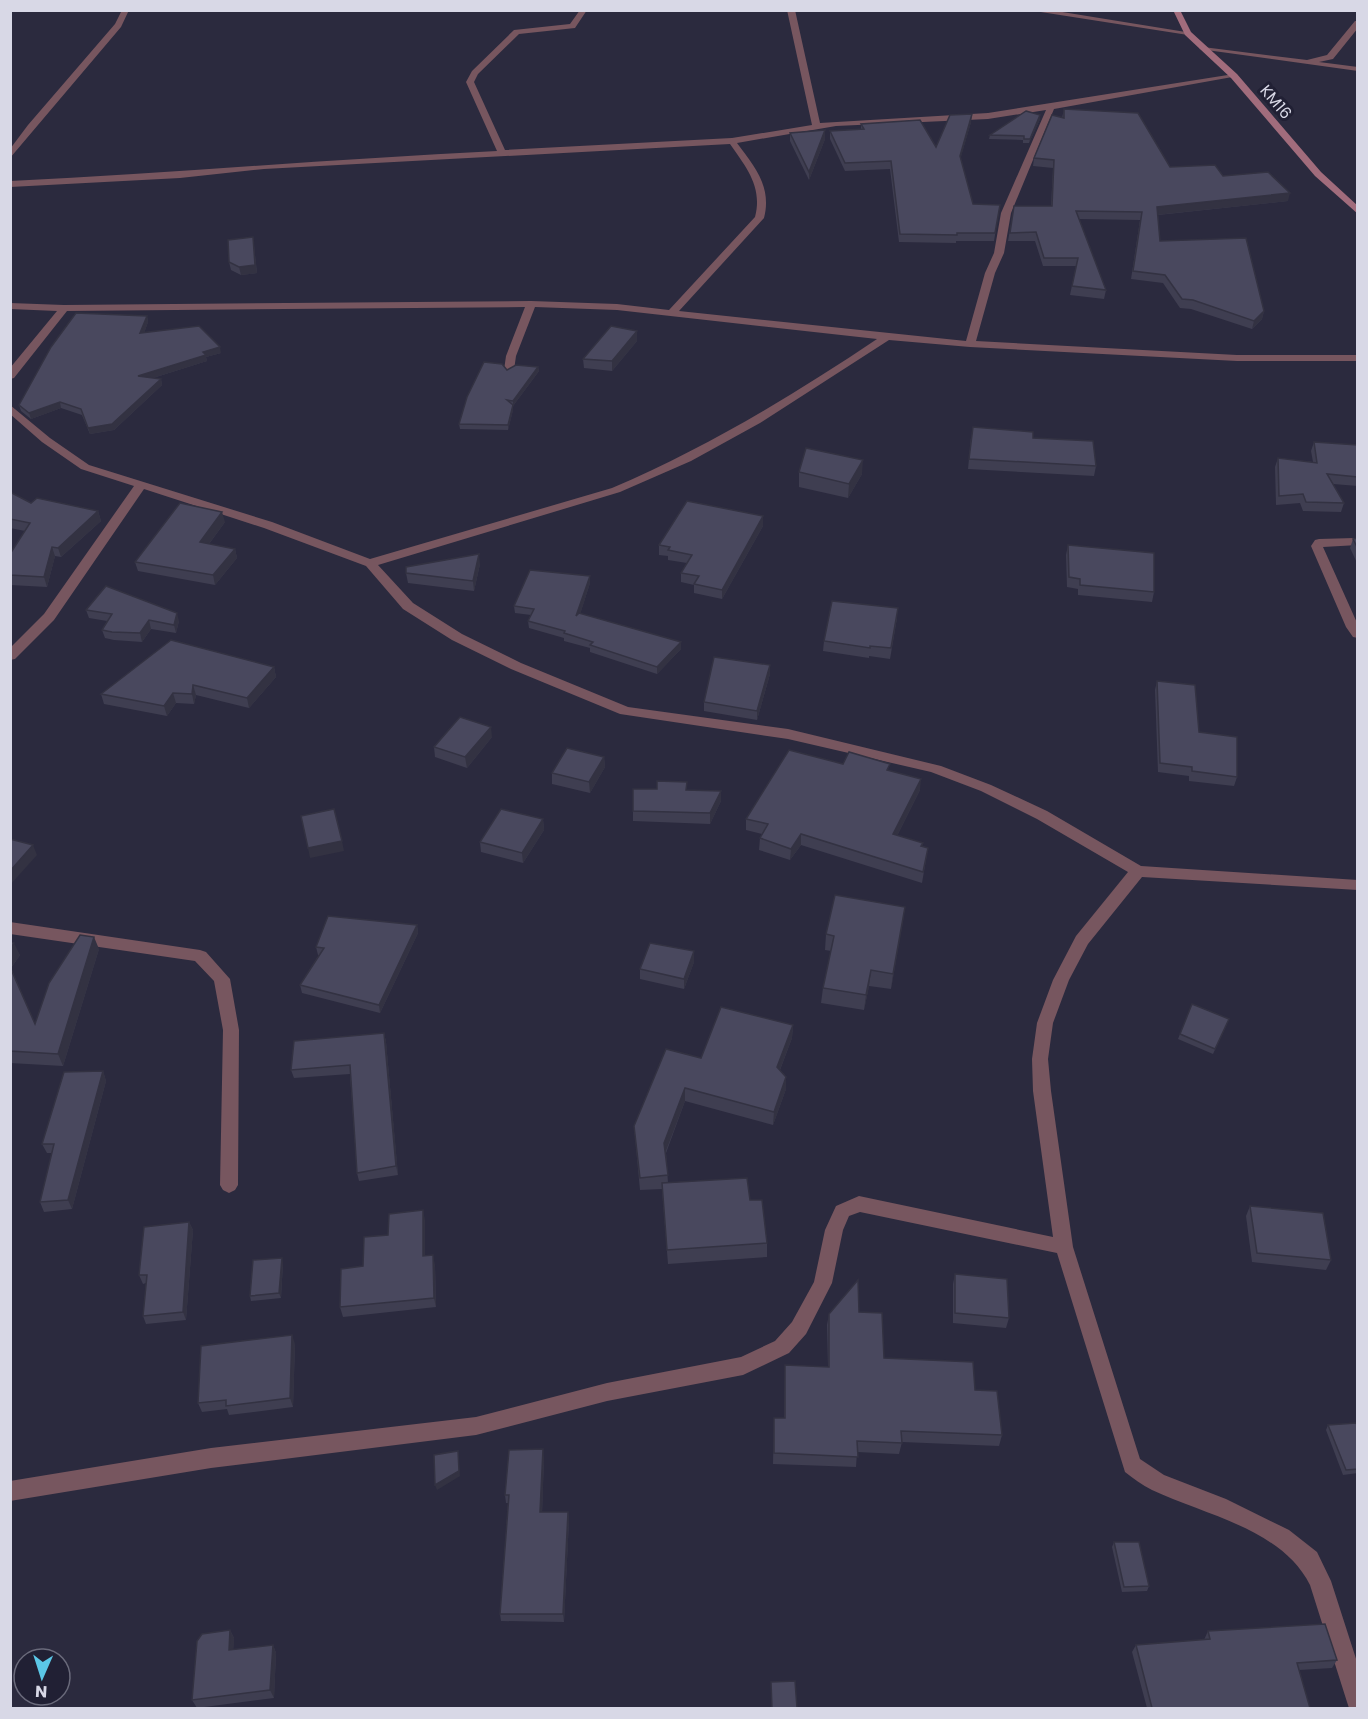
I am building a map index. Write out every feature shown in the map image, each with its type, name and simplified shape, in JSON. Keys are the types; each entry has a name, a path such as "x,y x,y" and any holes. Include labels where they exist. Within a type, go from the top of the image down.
{"street":[{"path":"10,156 31,127 118,25 126,10"},
{"path":"502,153 481,103 470,87 475,73 517,32 572,26 584,10"},
{"path":"791,10 817,127"},
{"path":"1031,10 1188,33"},
{"name":"KM16","path":"1176,10 1188,33 1234,76 1318,174 1358,211"},
{"path":"1330,57 1358,23"},
{"path":"1203,49 1354,69"},
{"path":"1298,63 1330,57 1354,69"},
{"path":"10,184 180,175 276,165 732,141 856,121 988,116 1234,76"},
{"path":"970,344 990,273 999,253 1006,213 1051,107"},
{"path":"672,312 759,218 763,208 764,198 759,181 732,141"},
{"path":"10,306 64,308 531,304 616,307 970,344 1237,358 1358,358"},
{"path":"509,370 511,356 531,304"},
{"path":"10,376 64,308"},
{"path":"370,563 616,490 653,476 772,411 829,377 887,337"},
{"path":"10,408 46,440 85,467 268,525 370,563 408,606 457,637 584,696 625,711 788,734 936,769 986,788 1042,815 1138,872 1358,885"},
{"path":"10,656 62,600 141,485"},
{"path":"1354,542 1319,543 1317,546 1352,627 1358,634"},
{"path":"1138,872 1082,940 1061,980 1045,1023 1040,1059 1042,1091 1064,1247 1132,1465 1157,1482 1220,1506 1282,1537 1309,1560 1320,1581 1358,1702"},
{"path":"10,928 200,956 222,979 231,1030 229,1185"},
{"path":"10,1491 211,1458 476,1425 607,1392 743,1366 782,1347 799,1328 822,1283 834,1230 842,1211 859,1204 1064,1247"}],"building":[{"path":"1064,109 1138,113 1170,167 1215,165 1223,176 1268,172 1290,193 1157,207 1160,241 1246,238 1264,311 1254,321 1193,300 1182,299 1165,275 1133,271 1142,212 1076,211 1106,290 1072,286 1078,258 1044,258 1036,232 1010,233 1014,206 1052,206 1054,160 1034,158 1052,115 1064,118"},
{"path":"1026,111 1040,115 1030,139 1024,139 1024,136 990,135"},
{"path":"972,114 960,156 973,204 1000,205 995,233 900,234 891,161 845,163 830,131 864,129 861,124 920,120 936,147 950,115"},
{"path":"825,130 809,172 790,133"},
{"path":"253,237 255,265 239,267 229,262 228,240"},
{"path":"76,313 147,316 140,333 199,326 220,347 203,352 206,355 138,376 161,379 112,424 88,428 81,409 60,402 29,413 19,405 51,347"},
{"path":"611,326 637,331 612,361 583,359"},
{"path":"484,362 502,364 507,370 516,365 538,367 513,401 507,400 513,405 508,425 459,424 467,397"},
{"path":"973,427 1033,432 1033,438 1093,441 1096,466 969,459"},
{"path":"1314,442 1358,445 1358,477 1327,474 1344,503 1306,502 1303,494 1279,496 1278,458 1317,463"},
{"path":"806,448 863,460 849,484 799,472"},
{"path":"10,492 31,503 37,498 98,511 58,548 52,547 44,577 10,575 10,554 30,523 10,519"},
{"path":"687,501 763,516 722,590 694,584 699,576 681,573 692,555 668,550 670,547 659,545"},
{"path":"180,503 222,512 200,542 235,549 213,575 135,562"},
{"path":"1358,538 1358,549 1353,539"},
{"path":"1068,545 1154,553 1154,592 1080,585 1080,579 1069,577"},
{"path":"479,554 473,581 406,573 406,567"},
{"path":"530,570 590,576 576,616 579,613 681,642 657,667 590,645 593,642 564,633 565,631 528,621 534,609 514,606"},
{"path":"106,586 177,613 174,625 149,620 140,633 102,630 112,614 86,610"},
{"path":"832,601 898,608 891,648 870,646 870,648 824,641"},
{"path":"171,640 274,667 247,698 193,685 192,694 173,693 164,706 101,694"},
{"path":"714,657 770,665 757,711 704,702"},
{"path":"1157,681 1195,685 1199,732 1237,737 1237,777 1192,771 1192,767 1160,763"},
{"path":"460,717 491,727 465,757 434,747"},
{"path":"567,748 604,757 589,782 552,773"},
{"path":"789,750 843,764 849,752 890,764 887,770 921,779 893,834 923,843 921,846 928,848 923,872 801,834 791,849 760,838 768,824 746,819"},
{"path":"657,781 687,782 686,790 721,791 710,813 633,811 633,789 657,789"},
{"path":"334,809 342,841 308,848 301,816"},
{"path":"501,809 543,819 522,853 480,842"},
{"path":"10,839 33,845 10,871"},
{"path":"835,895 905,907 893,974 871,970 866,995 823,988 834,936 826,934"},
{"path":"328,916 417,925 379,1005 300,985 324,948 316,947"},
{"path":"80,935 94,937 58,1054 10,1051 10,967 35,1024 49,983"},
{"path":"650,943 694,951 684,979 640,969"},
{"path":"1192,1004 1229,1019 1215,1049 1180,1034"},
{"path":"721,1007 793,1025 777,1067 786,1077 774,1112 685,1088 664,1143 668,1175 640,1178 634,1126 666,1049 701,1058"},
{"path":"384,1033 396,1166 357,1173 350,1065 291,1070 294,1041"},
{"path":"103,1071 68,1200 40,1202 54,1144 42,1144 64,1072"},
{"path":"747,1178 750,1200 762,1200 767,1243 667,1250 662,1183"},
{"path":"1250,1206 1323,1213 1331,1260 1257,1253"},
{"path":"423,1210 423,1256 433,1255 434,1298 340,1307 341,1269 363,1266 364,1237 388,1235 389,1214"},
{"path":"189,1222 183,1312 143,1316 147,1275 139,1275 144,1227"},
{"path":"282,1258 279,1293 250,1296 253,1260"},
{"path":"955,1274 1007,1279 1009,1318 955,1313"},
{"path":"858,1280 859,1312 882,1313 884,1358 973,1362 975,1390 997,1391 1002,1435 901,1431 902,1443 857,1441 858,1457 774,1453 774,1418 785,1418 785,1365 829,1367 829,1314"},
{"path":"292,1335 290,1398 226,1406 226,1400 198,1403 201,1346"},
{"path":"1356,1423 1358,1427 1358,1469 1346,1470 1328,1425"},
{"path":"543,1449 540,1512 568,1512 563,1614 500,1614 509,1495 505,1495 509,1450"},
{"path":"458,1451 459,1471 435,1485 434,1455"},
{"path":"1114,1542 1139,1542 1149,1586 1124,1587"},
{"path":"1325,1624 1337,1660 1297,1663 1310,1708 1152,1708 1136,1645 1210,1639 1208,1631"},
{"path":"230,1630 229,1650 273,1645 270,1690 192,1700 197,1641 202,1634"},
{"path":"795,1681 797,1708 772,1708 771,1682"}]}
